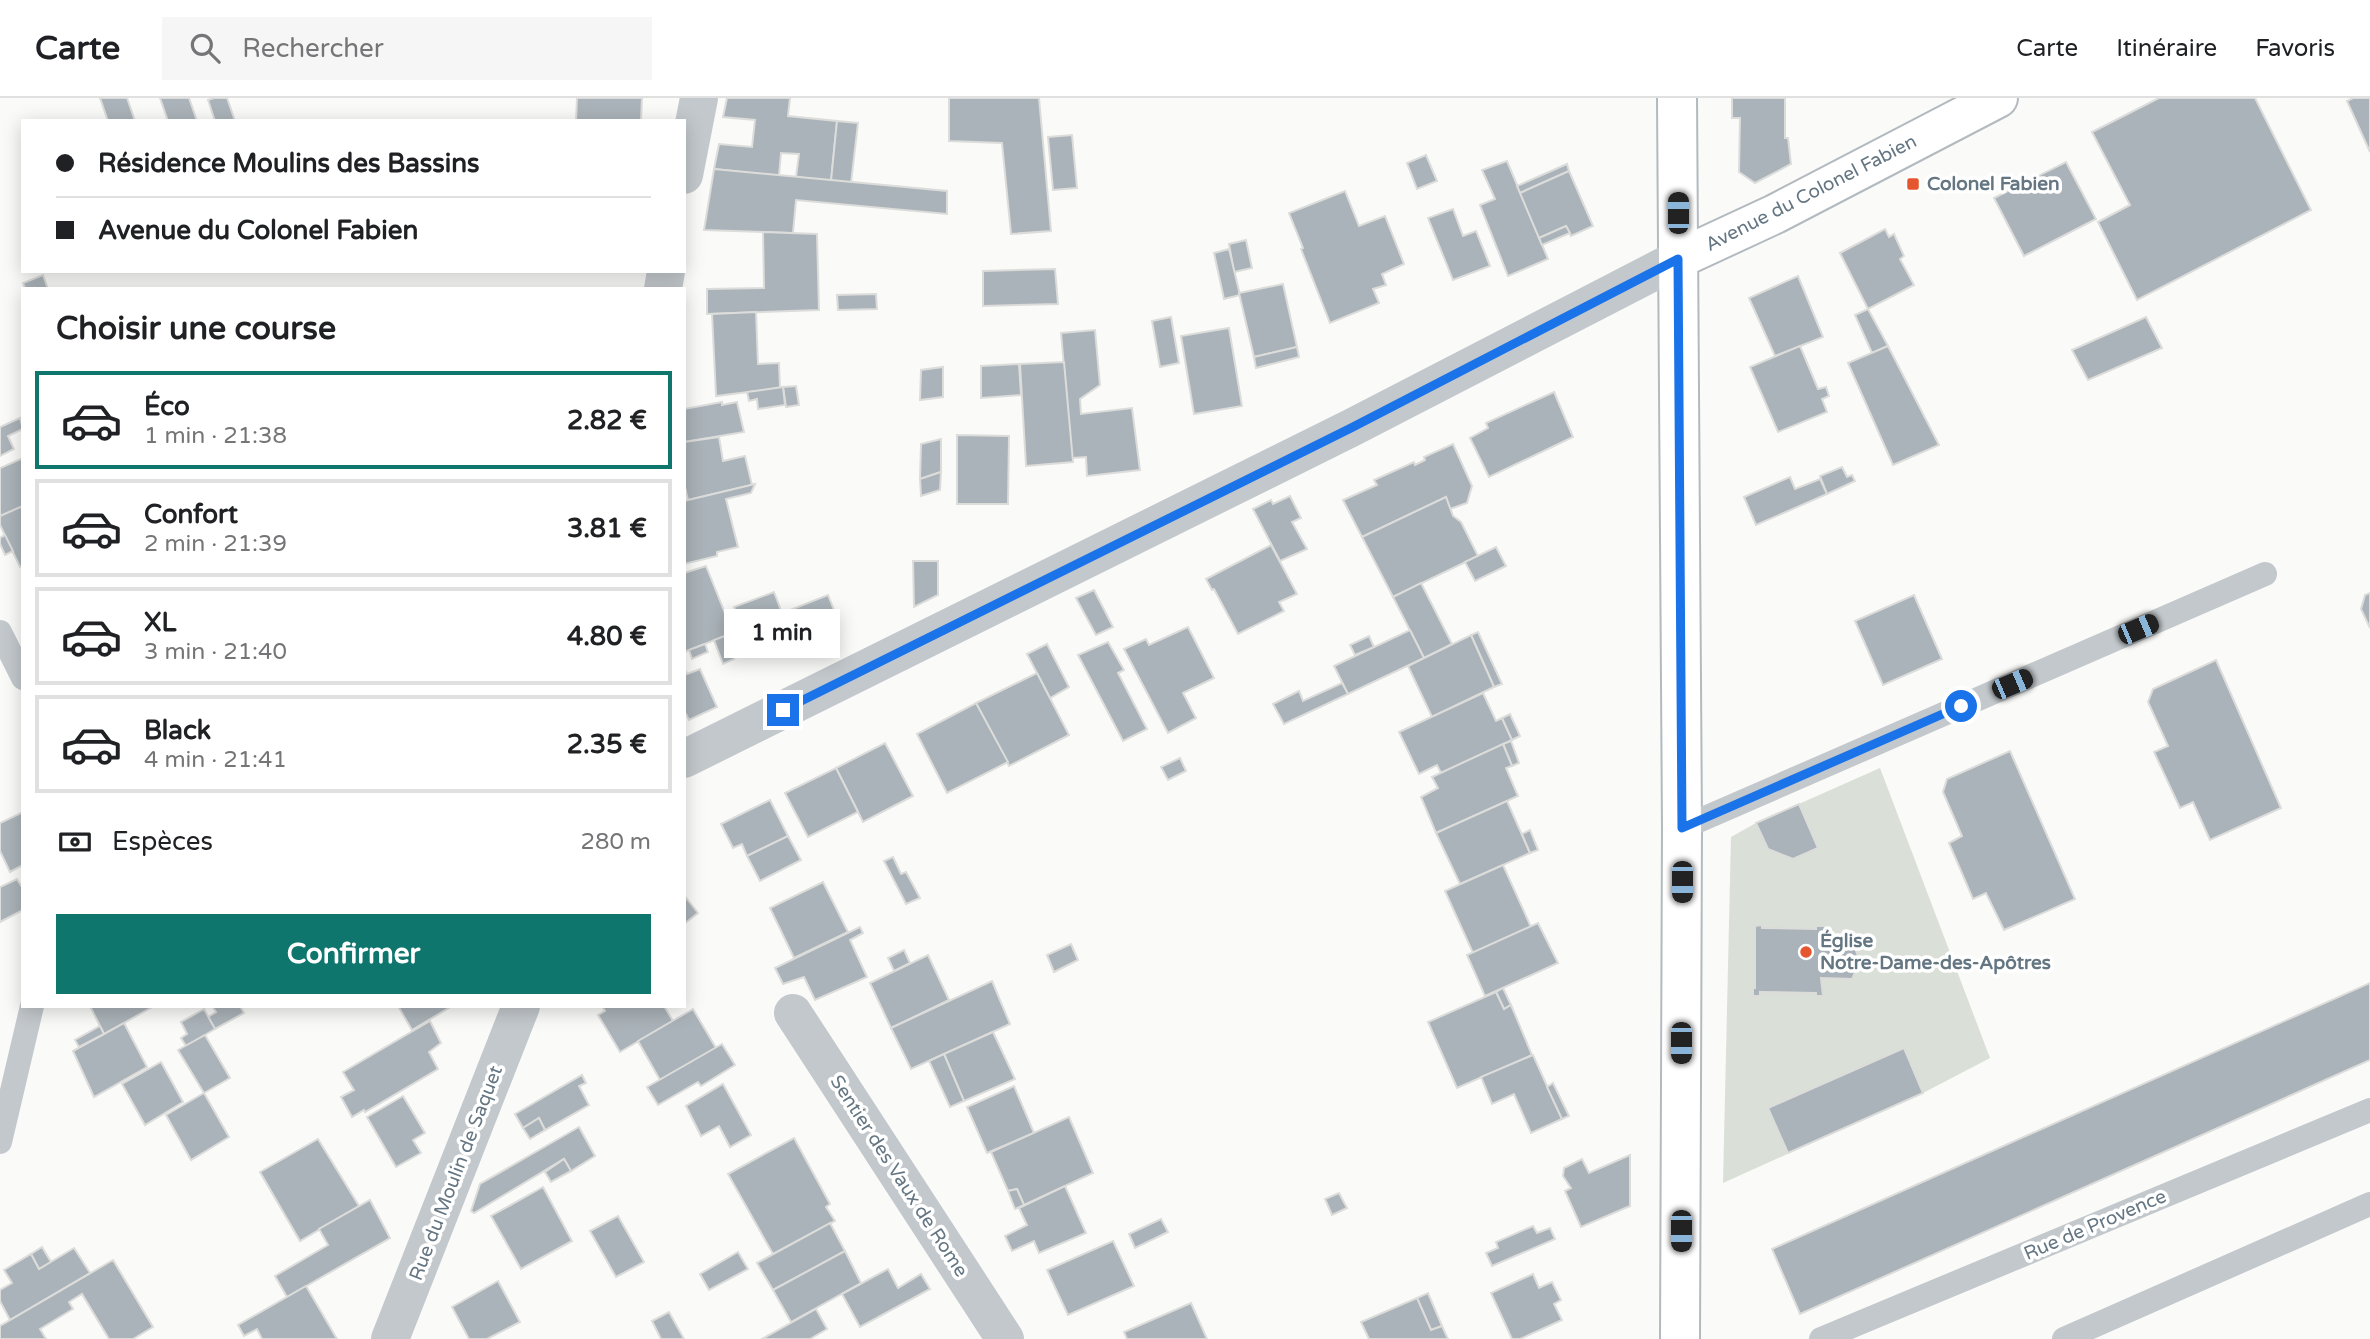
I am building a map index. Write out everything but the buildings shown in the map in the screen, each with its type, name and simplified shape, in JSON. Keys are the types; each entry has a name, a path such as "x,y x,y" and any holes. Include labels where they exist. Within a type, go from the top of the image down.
{"main road":[{"path":"1677,98 1682,828 1680,1339"},
{"name":"Avenue du Colonel Fabien","path":"1678,259 1775,214 1998,98"}],"street":[{"path":"686,164 699,98"},
{"name":"Avenue du Colonel Fabien","path":"686,758 1351,428 1678,259"},
{"name":"Rue du Moulin de Saquet","path":"390,1339 520,1008"},
{"name":"Sentier des Vaux de Rome","path":"793,1013 1005,1339"}],"lane":[{"path":"1682,828 2265,574"},
{"path":"0,632 21,674"},
{"path":"0,1142 32,1008"},
{"name":"Rue de Provence","path":"1821,1339 2370,1110"},
{"path":"2064,1339 2370,1204"}],"shaded area":[{"path":"1880,768 1990,1058 1923,1093 1723,1183 1731,837 1756,823"}],"place":[{"name":"Colonel Fabien","path":"1913,184"},
{"name":"Église Notre-Dame-des-Apôtres","path":"1806,952"}],"route":[{"path":"783,710 1351,428 1678,259 1682,828 1961,706"}]}
